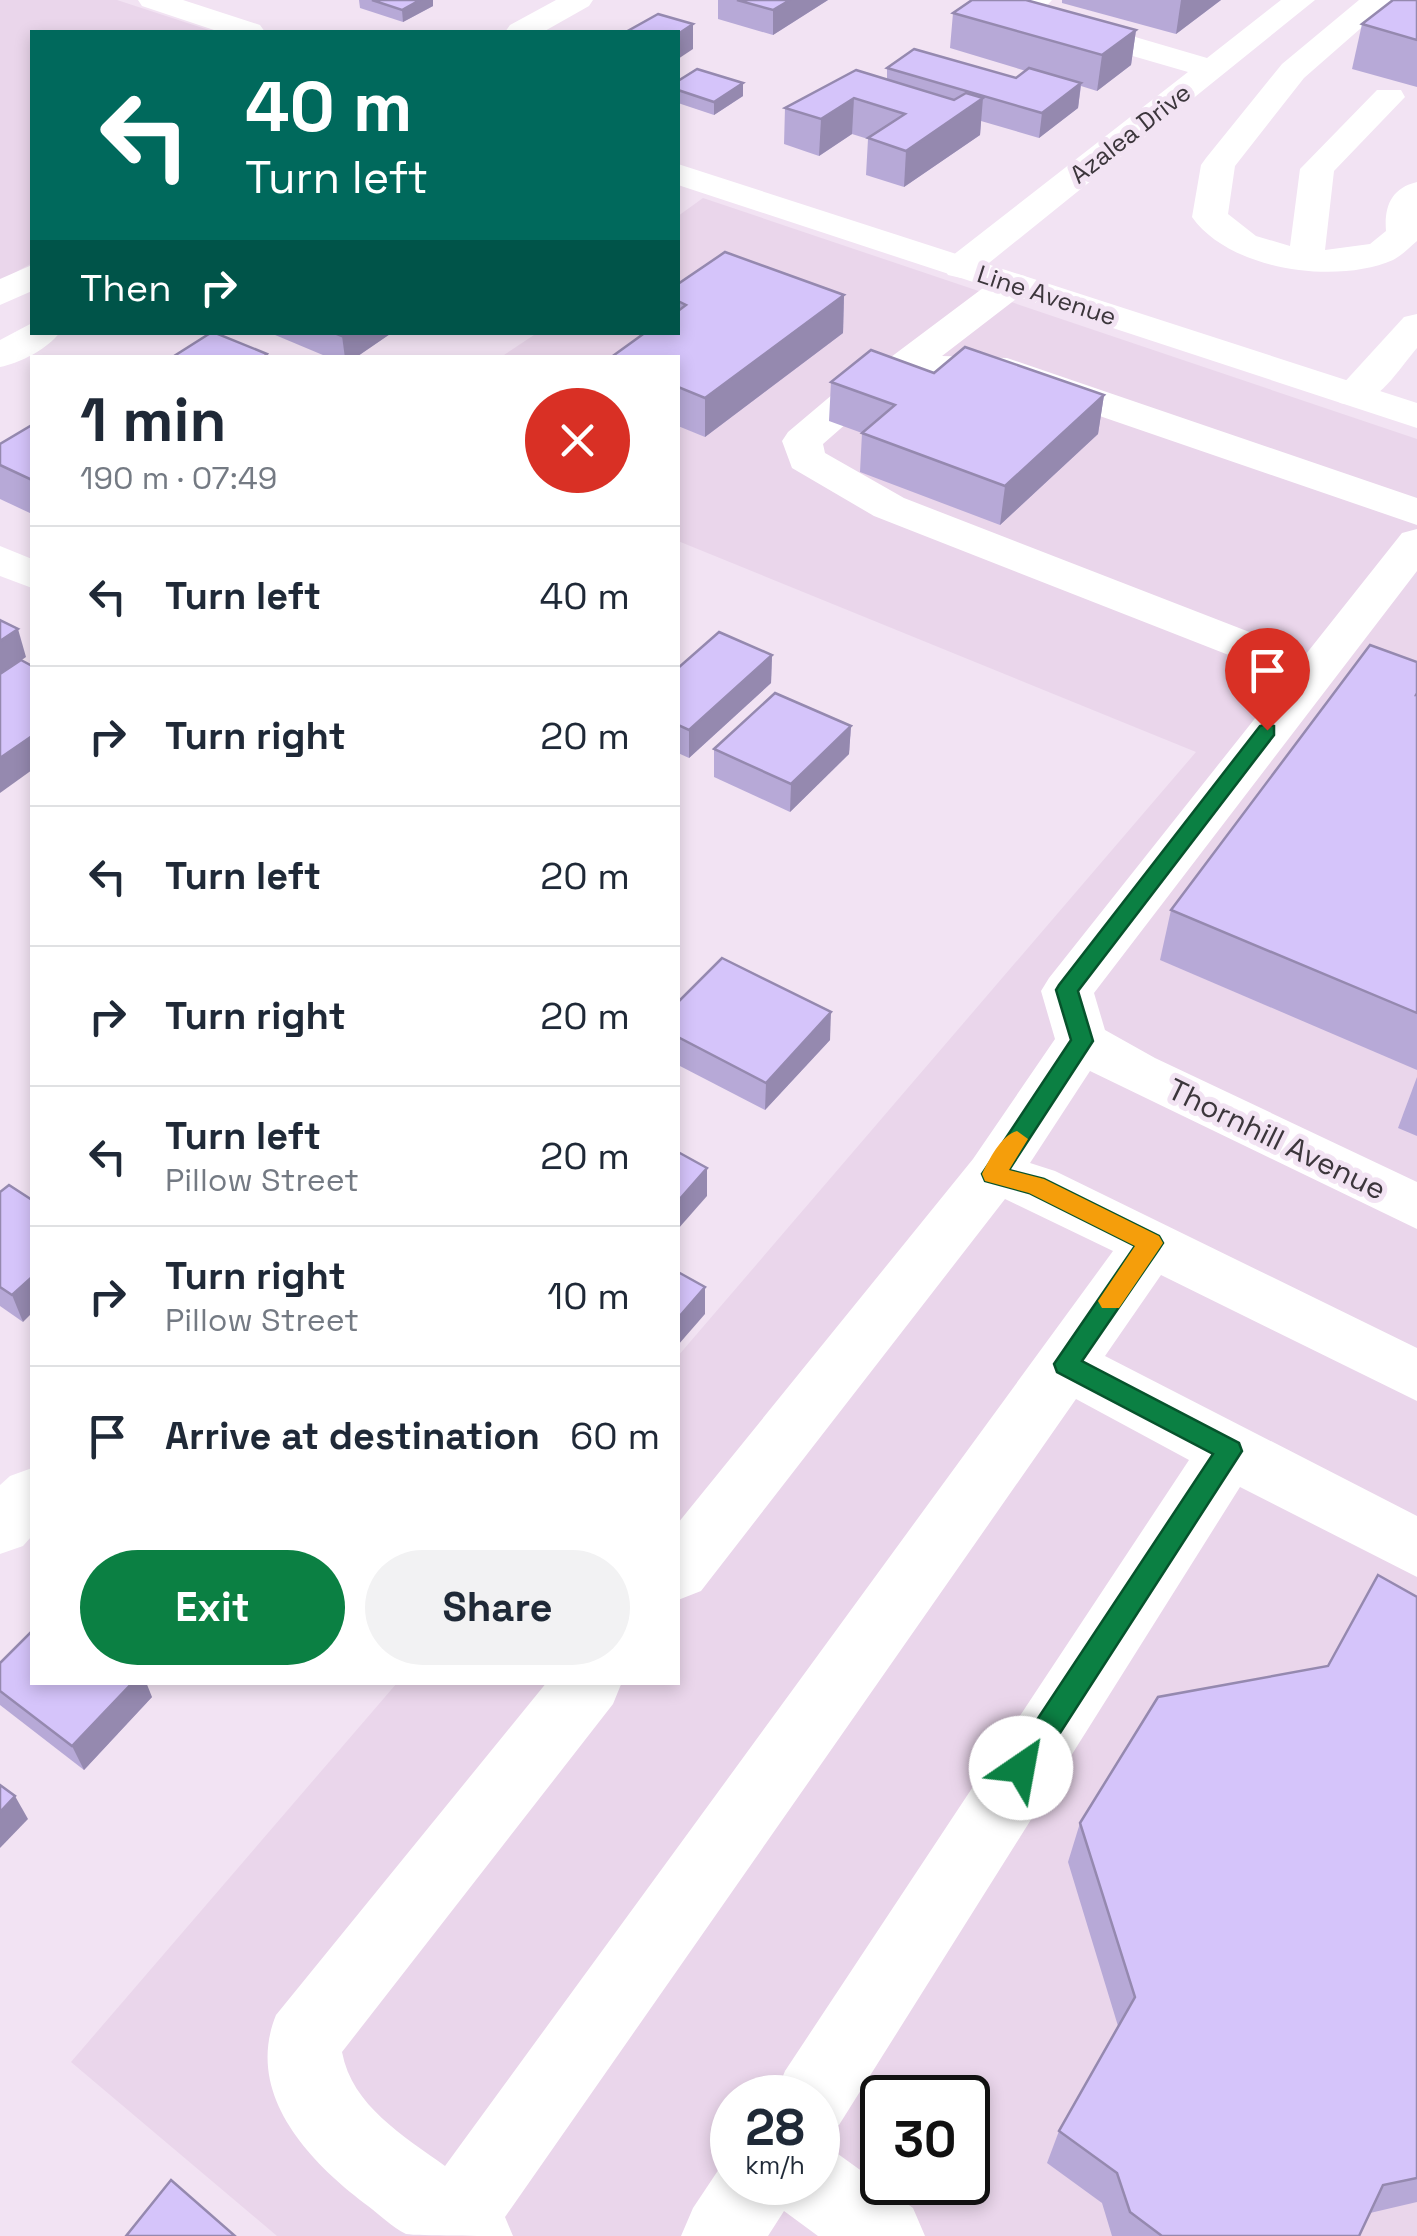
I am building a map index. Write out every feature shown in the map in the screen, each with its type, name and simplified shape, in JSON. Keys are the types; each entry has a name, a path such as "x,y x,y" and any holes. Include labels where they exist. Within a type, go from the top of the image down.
{"street":[{"path":"153,0 243,30"},
{"path":"525,30 578,0"},
{"path":"1038,0 1019,12 1222,62 1293,71 1403,101"},
{"path":"1378,0 1293,71 1218,165 1210,217 1243,244 1306,261 1348,260 1382,252 1404,234 1412,205"},
{"name":"Azalea Drive","path":"961,267 1222,62 1282,3"},
{"path":"1306,261 1317,169 1403,101"},
{"name":"Line Avenue","path":"680,175 1417,416"},
{"path":"0,294 30,277"},
{"path":"1012,284 902,368 866,386 802,441 806,459 889,507 1312,672"},
{"path":"0,356 36,335"},
{"path":"1354,395 1412,337"},
{"path":"902,368 966,365 1015,371 1417,512"},
{"path":"680,1568 993,1174 1082,1041 1067,990 1417,542"},
{"path":"0,559 30,573"},
{"name":"Thornhill Avenue","path":"1082,1041 1136,1072 1417,1207"},
{"path":"993,1174 1036,1186 1417,1376"},
{"path":"587,1685 302,2042 312,2096 361,2152 463,2229 1151,1243"},
{"path":"1066,1364 1417,1548"},
{"path":"827,2075 980,1832 1230,1451"},
{"path":"0,1526 30,1497"},
{"path":"840,2204 885,2236"},
{"path":"721,2236 742,2205"}],"shaded area":[{"path":"0,0 117,0 209,30 30,30 30,264 0,281"},
{"path":"703,198 1417,439 1417,2236 277,2236 71,2062 395,1685 680,1685 680,1354 1196,752 680,542 680,355 504,355 534,335 680,335 680,215"}],"building":[{"path":"372,0 420,0 402,10"},
{"path":"737,0 790,0 773,10"},
{"path":"972,0 1026,0 1136,30 1102,55 953,13"},
{"path":"1393,0 1417,0 1417,40 1362,24"},
{"path":"658,14 693,24 680,33 630,30"},
{"path":"914,49 1016,78 1029,68 1081,83 1042,113 887,68"},
{"path":"697,69 743,83 714,102 680,91 680,80"},
{"path":"856,70 954,100 966,93 983,98 906,151 868,138 905,114 854,98 821,119 785,108"},
{"path":"725,252 844,295 705,398 680,388 680,355 614,355 642,335 680,335 680,310 686,305 680,302 680,283"},
{"path":"207,335 220,335 267,354 266,355 176,355"},
{"path":"965,347 1104,395 1005,486 862,433 895,405 831,382 871,350 934,373"},
{"path":"30,426 30,479 0,465 0,444"},
{"path":"0,620 18,629 0,641"},
{"path":"719,632 772,655 689,730 680,726 680,666"},
{"path":"1370,645 1417,662 1417,1013 1171,910"},
{"path":"21,660 30,665 30,737 0,758 0,674"},
{"path":"775,693 851,726 791,784 714,749"},
{"path":"722,958 831,1012 766,1083 680,1038 680,1000"},
{"path":"680,1153 707,1168 680,1199"},
{"path":"9,1185 30,1199 30,1279 12,1295 0,1287 0,1192"},
{"path":"680,1273 705,1287 680,1316"},
{"path":"1378,1575 1417,1597 1417,2178 1383,2185 1359,2236 1162,2236 1130,2212 1117,2173 1059,2131 1135,1997 1080,1823 1158,1697 1328,1666"},
{"path":"30,1633 30,1685 130,1685 72,1746 0,1691 0,1663"},
{"path":"0,1785 15,1796 0,1812"},
{"path":"171,2180 235,2236 126,2236"}],"slow traffic":[{"path":"1017,1139 993,1174 1036,1186 1151,1243 1110,1301"}],"route":[{"path":"1021,1768 1230,1451 1066,1364 1151,1243 1036,1186 993,1174 1082,1041 1067,990 1267,730"}]}
